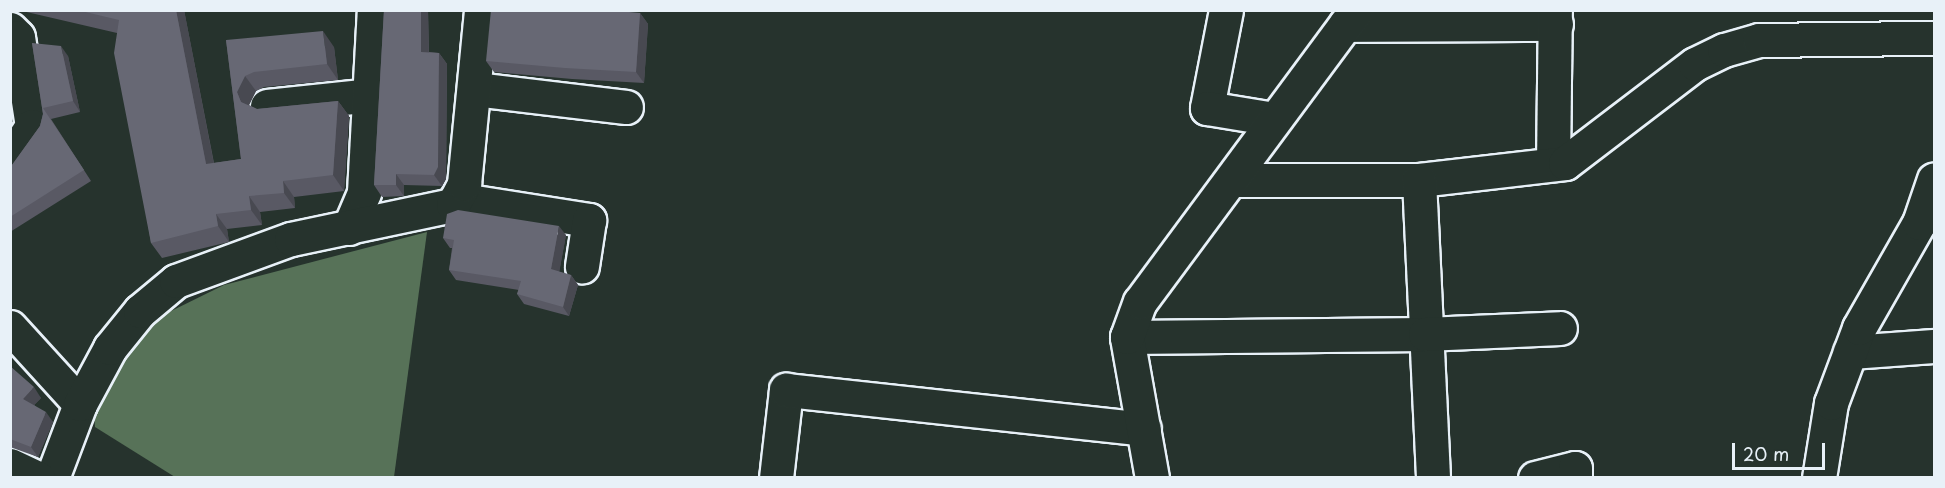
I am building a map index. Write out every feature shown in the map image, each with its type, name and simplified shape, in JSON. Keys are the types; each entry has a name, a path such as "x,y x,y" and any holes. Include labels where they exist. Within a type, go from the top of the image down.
{"street":[{"path":"349,228 364,192 374,10"},
{"path":"52,477 80,404 110,348 140,311 176,281 221,261 291,239 443,210 456,199 464,184 481,10"},
{"path":"1226,10 1207,108 1274,119"},
{"path":"1931,10 1935,25"},
{"path":"1152,477 1127,337 1140,302 1350,18 1556,17 1553,164"},
{"path":"10,29 18,37 32,126 10,159"},
{"path":"1232,180 1419,180 1565,163 1695,64 1725,50 1759,40 1935,38"},
{"path":"475,89 626,107"},
{"path":"267,106 371,95"},
{"path":"1819,477 1831,403 1859,328 1919,223 1935,179"},
{"path":"1419,180 1432,477"},
{"path":"456,199 589,220 582,267"},
{"path":"10,327 80,404"},
{"path":"1127,337 1425,334 1560,328"},
{"path":"1850,352 1935,346"},
{"path":"776,477 786,390 1144,429"},
{"path":"10,465 38,477"},
{"path":"1535,477 1575,468 1575,477"}],"green space":[{"path":"427,232 394,477 175,477 95,427 94,412 117,355 157,318 224,285"}],"building":[{"path":"77,10 176,10 206,164 241,159 226,40 323,31 327,64 254,72 245,76 237,92 241,102 257,109 338,101 333,175 283,181 284,193 249,196 251,210 216,214 218,226 151,243 114,53 119,20"},
{"path":"384,10 421,10 421,52 439,53 438,167 434,175 396,174 396,185 374,185"},
{"path":"491,10 608,10 640,13 636,72 486,61"},
{"path":"32,43 61,46 73,101 43,108 84,170 10,217 10,165 40,126 43,114"},
{"path":"458,210 559,226 551,269 571,275 563,307 517,294 521,281 449,270 454,240 443,238 447,214"},
{"path":"10,366 34,387 23,399 46,412 31,447 10,439"}]}
